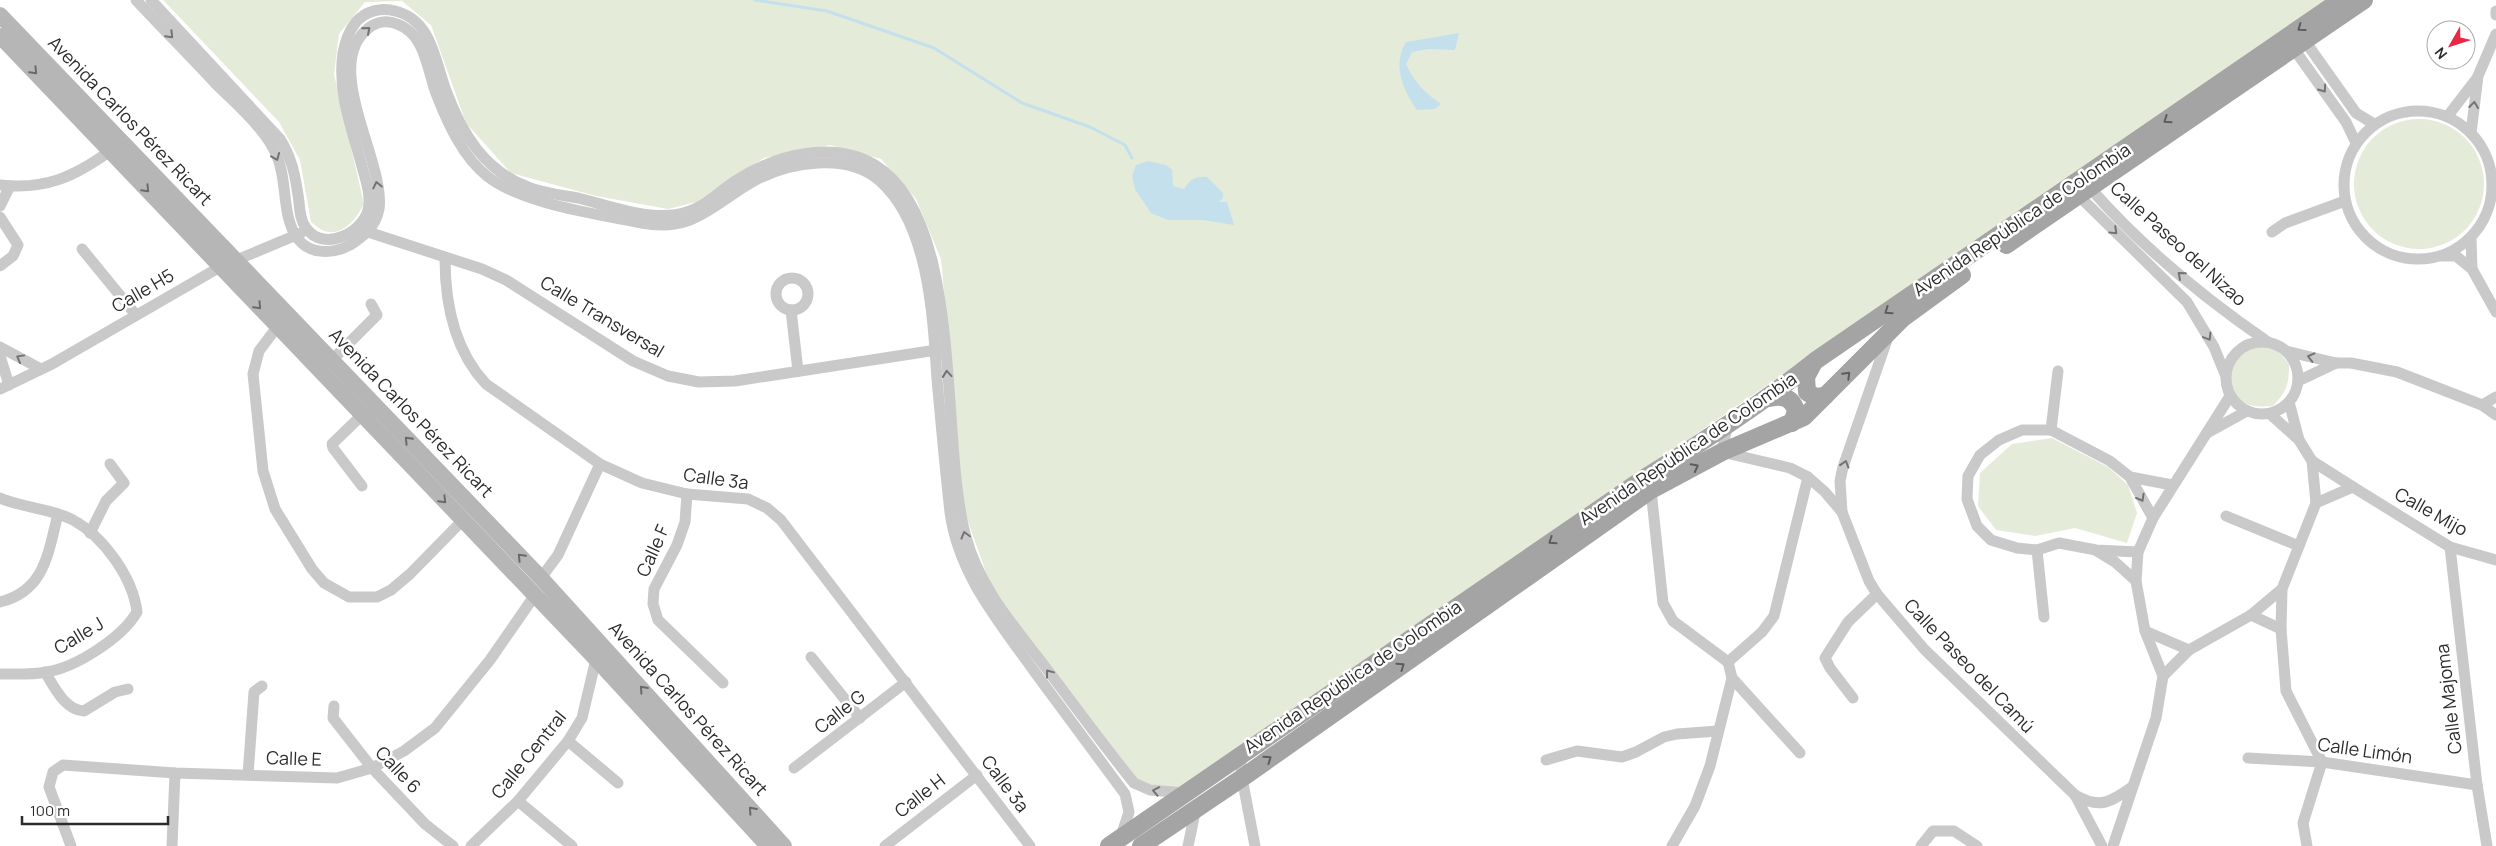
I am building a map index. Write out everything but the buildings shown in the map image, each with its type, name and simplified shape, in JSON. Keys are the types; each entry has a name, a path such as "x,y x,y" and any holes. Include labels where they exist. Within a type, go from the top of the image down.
{"main road":[{"name":"Avenida República de Colombia","path":"1113,845 1184,792 1644,479 1727,427 1769,398 1815,361 2340,0"},
{"name":"Avenida República de Colombia","path":"1141,846 1242,778 1651,490 1722,452 1804,417 1890,331 1927,300 2364,0"},
{"name":"Avenida Carlos Pérez Ricart","path":"0,15 541,578 601,654 768,846"},
{"name":"Avenida Carlos Pérez Ricart","path":"0,36 534,595 601,654 784,846"},
{"path":"1815,361 1806,377 1805,386 1811,396 1825,396"},
{"path":"1769,398 1784,397 1789,399 1796,411 1792,423"}],"street":[{"path":"136,0 247,116 274,151 278,158 288,215 295,236 307,247 325,252 344,248 368,232 374,224 374,205 342,91 341,74 345,44 356,23 375,10 388,9 400,12 412,18 428,36 445,89 458,119 478,153 500,173 534,189 655,220 691,210 757,167 790,157 823,152 859,157 884,171 904,192 918,219 934,270 953,490 970,552 1005,622 1059,694 1126,794 1129,803 1127,823 1122,834 1113,845"},
{"path":"151,0 280,139 292,160 302,219 307,229 317,237 326,239 349,234 359,226 374,205"},
{"path":"2496,10 2496,15"},
{"path":"2447,117 2490,61 2496,34"},
{"path":"2300,45 2356,113 2374,124"},
{"path":"2300,45 2346,122 2356,143"},
{"path":"2471,133 2478,76"},
{"path":"2439,256 2456,249 2471,238 2484,219 2491,197 2491,174 2486,159 2471,133 2447,117 2428,111 2409,111 2391,115 2374,124 2356,143 2347,161 2343,181 2345,201 2351,218 2360,232 2381,249 2405,258 2422,259 2456,256 2472,269 2496,310"},
{"path":"0,206 5,185 35,186 66,178 83,170 110,151"},
{"name":"Calle Paseo del Nizao","path":"2085,193 2217,307 2268,342"},
{"name":"Calle Paseo del Nizao","path":"2085,193 2187,302 2214,347 2225,374"},
{"path":"2272,232 2285,223 2345,201"},
{"path":"0,217 18,245 13,256 0,266"},
{"name":"Calle H5","path":"4,387 41,369 220,267 295,236 307,229"},
{"name":"Calle Transversal","path":"368,232 482,269 506,280 633,361 668,376 699,382 735,381 940,350"},
{"path":"2471,238 2472,269"},
{"path":"82,249 136,315"},
{"name":"Calle 3a","path":"445,258 445,284 450,312 464,354 472,370 486,384 600,464 642,483 687,494 748,499 767,508 781,520 1030,846"},
{"path":"332,360 377,315 371,304"},
{"path":"791,310 798,371"},
{"path":"277,326 259,351 253,374 263,471 275,509 312,569 324,583 350,596 362,598 377,596 391,590 410,574 463,520"},
{"path":"1842,512 1840,481 1843,467 1890,331"},
{"path":"2286,351 2297,370 2298,381 2295,392 2289,402 2281,409 2270,414 2258,414 2247,411 2237,405 2230,396 2225,374 2228,362 2236,352 2246,345 2268,342 2286,351 2336,363 2351,363 2397,372 2482,404 2496,414"},
{"path":"0,346 41,369"},
{"path":"0,356 4,387"},
{"path":"2298,381 2336,363"},
{"path":"2051,430 2058,371"},
{"path":"2113,846 2156,718 2163,676 2145,630 2136,581 2138,552 2153,518 2172,485 2230,396"},
{"path":"2482,404 2496,397"},
{"path":"2289,402 2299,440"},
{"path":"2206,434 2247,411"},
{"path":"2270,414 2299,440 2312,461 2316,503 2282,589 2281,630 2286,691 2322,762 2303,823 2307,846"},
{"path":"362,415 332,444 333,448 362,486"},
{"path":"1722,452 1727,427"},
{"path":"2138,552 2096,550 2059,543 2037,550 2017,548 1991,540 1977,526 1967,499 1968,476 1980,455 1999,440 2022,430 2051,430 2110,461 2130,478 2153,518"},
{"name":"Calle Paseo del Camú","path":"1722,452 1790,468 1808,477 1825,492 1842,512 1869,581 1877,594 1925,650 2074,795 2102,846"},
{"name":"Calle Mijo","path":"2312,461 2450,547 2496,560"},
{"path":"0,498 58,514 73,520 90,533 106,501 124,483 110,464"},
{"path":"541,578 558,555 600,464"},
{"path":"1728,662 1762,632 1774,616 1808,477"},
{"path":"2130,478 2172,485"},
{"path":"2316,503 2353,487"},
{"path":"1651,490 1663,603 1674,620 1728,662 1732,678 1800,753"},
{"name":"Calle F","path":"687,494 684,522 677,545 654,588 653,604 658,620 723,683"},
{"path":"0,602 12,599 35,583 46,560 58,514"},
{"path":"2226,516 2299,546"},
{"name":"Calle J","path":"0,674 45,672 66,666 86,657 132,622 137,612 136,602 126,579 108,552 90,533"},
{"name":"Calle Majoma","path":"2450,547 2477,785 2487,846"},
{"path":"2037,550 2044,617"},
{"path":"2096,550 2115,562 2136,581"},
{"path":"2163,676 2189,650 2251,615 2282,589"},
{"path":"1853,698 1830,668 1825,658 1848,622 1877,594"},
{"name":"Calle E","path":"71,846 50,787 53,772 63,764 175,773 337,778 372,768 404,751 435,728 490,660 534,595"},
{"path":"2251,615 2281,630"},
{"path":"2145,630 2189,650"},
{"name":"Calle Central","path":"471,846 518,801 568,741 582,718 601,654"},
{"path":"811,657 860,718"},
{"path":"45,672 57,692 78,711 84,711 115,692 128,689"},
{"path":"1672,846 1695,806 1710,766 1732,678"},
{"name":"Calle G","path":"794,768 906,682"},
{"path":"248,775 254,692 262,686"},
{"path":"1059,694 1134,783 1150,790 1184,792 1196,808 1188,846"},
{"name":"Calle 6","path":"334,706 333,718 372,768 425,824 454,846"},
{"path":"1546,760 1576,751 1622,757 1636,752 1664,737 1677,734 1718,731"},
{"path":"568,741 618,783"},
{"path":"1240,754 1242,778 1255,846"},
{"name":"Calle Limón","path":"2248,758 2322,762 2477,785"},
{"path":"172,846 175,773"},
{"name":"Calle H","path":"885,846 977,775"},
{"path":"2074,795 2088,802 2109,802 2132,787"},
{"path":"518,801 572,846"},
{"path":"1922,846 1933,831 1954,831 1977,846"}],"green space":[{"path":"163,0 2326,0 1184,787 1163,788 1137,780 1063,688 989,581 964,510 941,259 916,199 881,159 830,145 764,158 696,202 668,209 596,196 511,173 466,123 431,25 402,1 365,2 339,34 334,74 364,204 353,220 343,229 331,232 324,231 311,222 300,160 279,122"},
{"path":"2419,119 2432,120 2444,124 2465,138 2479,159 2483,171 2483,197 2479,209 2465,230 2444,244 2432,248 2419,249 2406,248 2394,244 2373,230 2359,209 2355,197 2354,184 2355,171 2359,159 2373,138 2394,124 2406,120"},
{"path":"2257,344 2277,350 2289,364 2286,387 2273,406 2256,406 2244,403 2235,394 2226,380 2233,361 2239,353"},
{"path":"2052,438 2108,467 2128,485 2137,513 2127,543 2075,528 2035,536 1996,530 1978,506 1980,473 2012,444"}],"water":[{"path":"1459,33 1455,50 1428,49 1412,52 1406,64 1409,70 1420,87 1441,104 1435,109 1417,110 1407,94 1401,77 1400,60 1406,42"},
{"path":"1148,161 1166,165 1172,170 1173,186 1184,189 1194,179 1207,177 1223,193 1223,198 1219,202 1227,202 1234,225 1203,220 1168,220 1151,213 1135,189 1132,176 1136,165"}],"waterway":[{"path":"755,0 827,11 934,48 1022,103 1090,127 1125,145 1132,158"}]}
